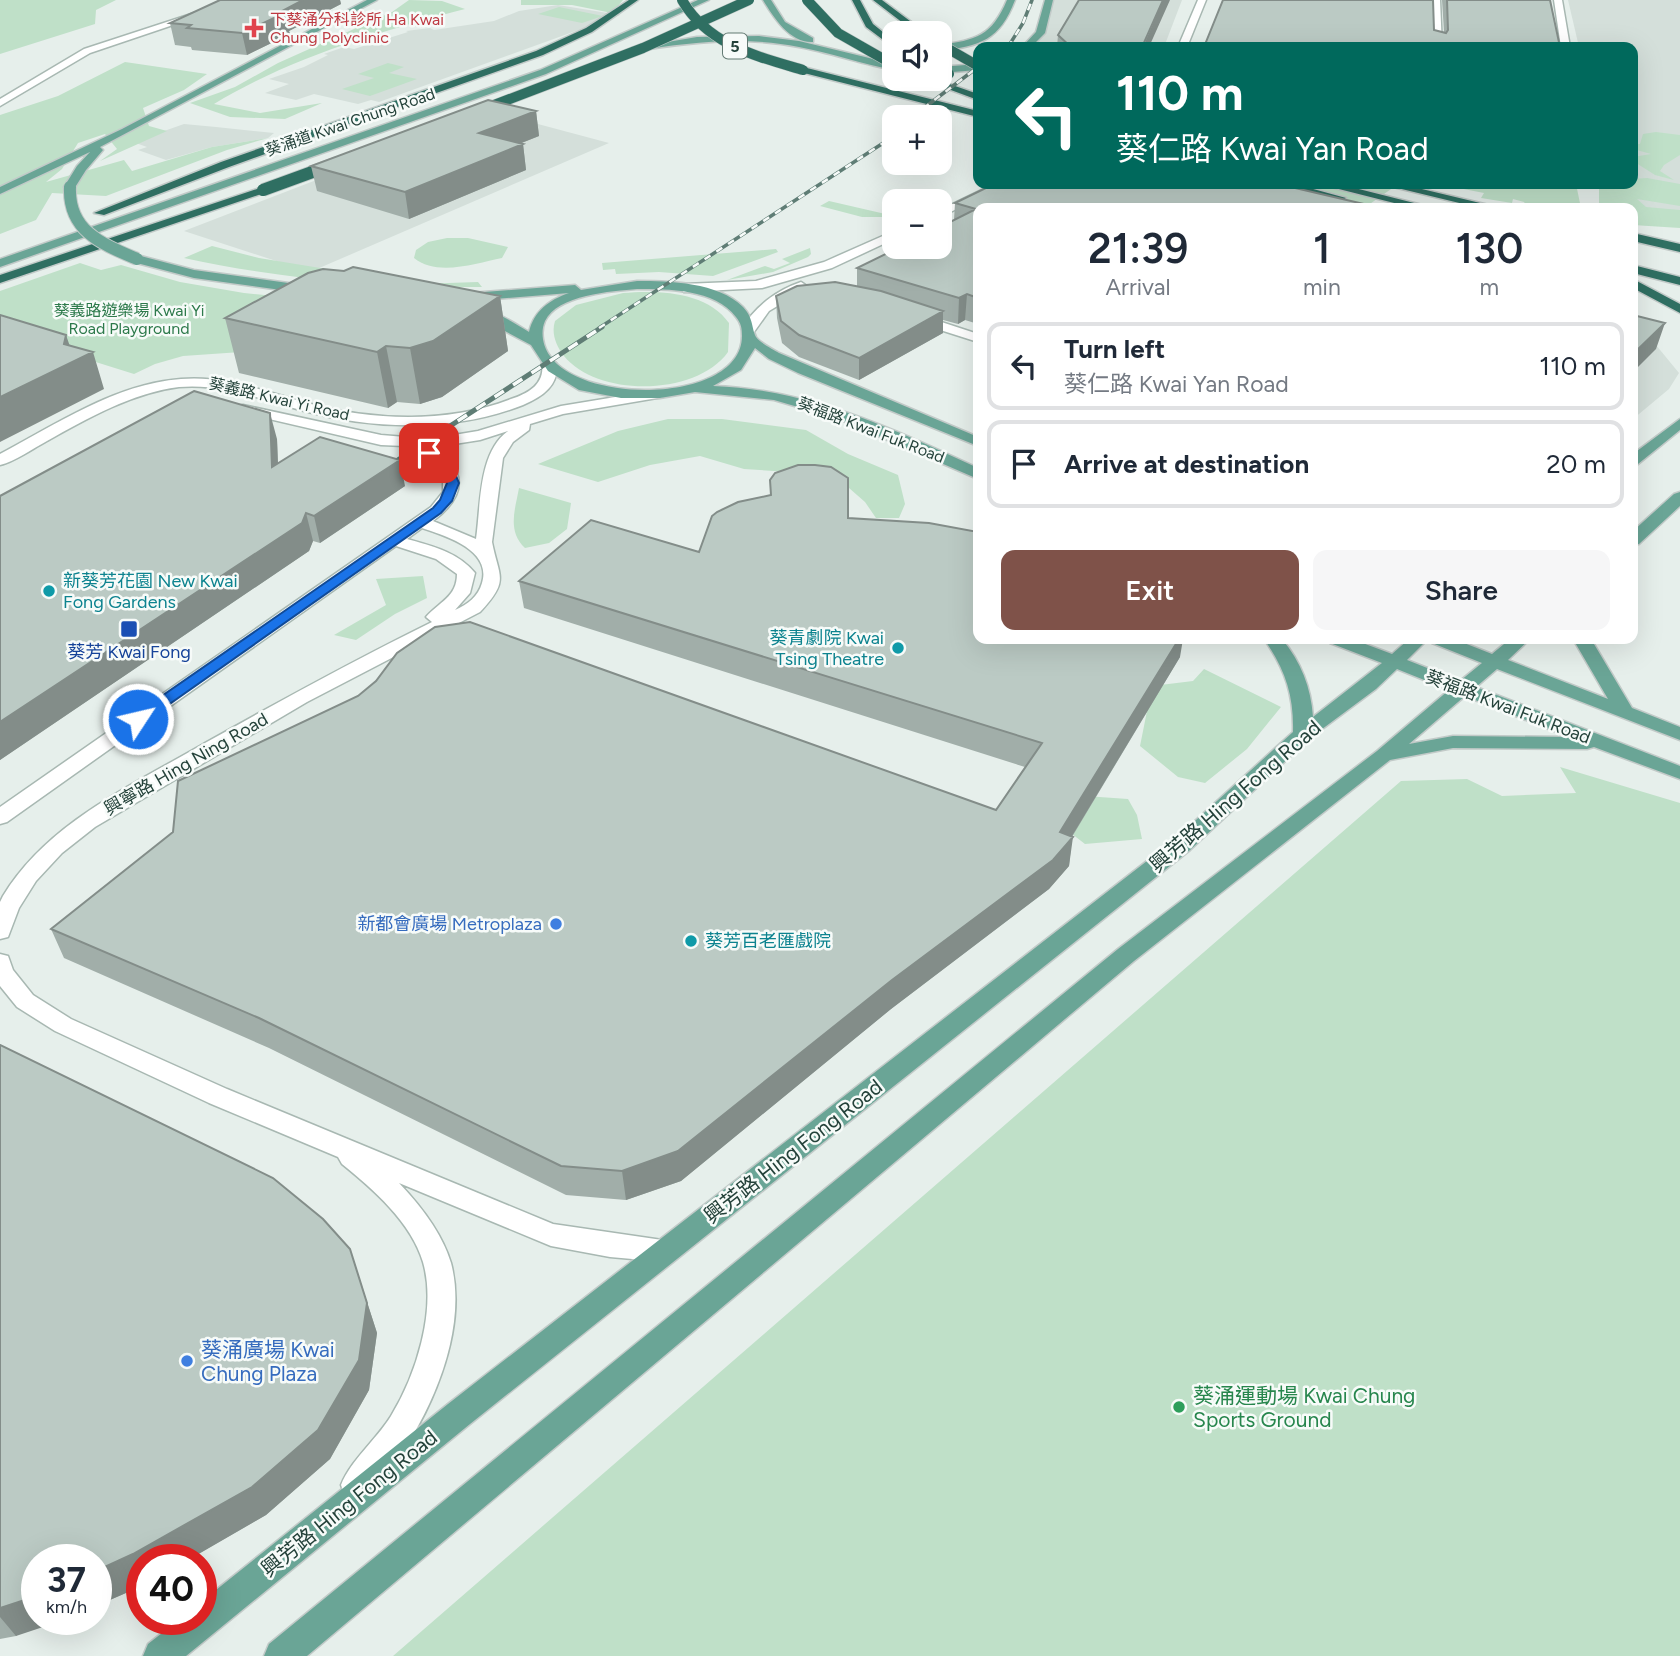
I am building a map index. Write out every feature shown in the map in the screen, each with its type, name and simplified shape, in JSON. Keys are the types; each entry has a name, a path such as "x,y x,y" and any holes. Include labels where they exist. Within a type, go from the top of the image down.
{"highway":[{"path":"100,213 201,172 384,109 570,39 598,25 634,0"},
{"name":"5","path":"682,0 687,12 698,25 715,37 753,54 827,77 973,113"},
{"path":"467,116 643,48 749,0"},
{"path":"807,0 838,33 882,59"},
{"path":"856,0 869,24 882,35"},
{"path":"877,0 905,21"},
{"path":"952,52 973,63"},
{"path":"952,75 973,84"},
{"path":"952,88 973,95"},
{"path":"0,279 353,158"},
{"path":"1303,189 1362,203"},
{"path":"1346,189 1407,203"},
{"path":"1410,189 1472,203"},
{"path":"1271,193 1313,203"},
{"path":"1638,230 1680,234"},
{"path":"1638,238 1680,248"},
{"path":"1638,258 1680,268"},
{"path":"1638,270 1680,281"},
{"path":"1638,283 1680,292"},
{"path":"1638,285 1680,309"}],"main road":[{"path":"0,191 126,131 373,0"},
{"name":"葵涌道 Kwai Chung Road","path":"65,225 216,177 447,95 593,39 682,0"},
{"name":"葵涌道 Kwai Chung Road","path":"0,263 543,72 705,0"},
{"path":"767,0 782,24 811,41 882,50"},
{"path":"952,44 974,41 991,34 1000,27 1011,0"},
{"path":"1031,42 1040,33 1049,0"},
{"path":"543,72 651,45 751,40 798,44 882,63"},
{"path":"952,69 973,67"},
{"path":"126,131 89,158 70,187 69,207 80,226 103,244 137,259 208,276 322,291"},
{"path":"537,343 500,321 460,303 503,296 621,286"},
{"path":"621,286 589,291 551,306 537,320 537,343 549,363 572,382 619,394 658,394 712,382 734,368 747,353 749,333"},
{"name":"葵福路 Kwai Fuk Road","path":"621,286 684,288 711,295 734,307 741,314 749,333 774,356 973,441"},
{"name":"葵福路 Kwai Fuk Road","path":"678,391 745,391 807,403 870,426 973,472"},
{"path":"1638,457 1680,423"},
{"path":"1638,535 1680,497"},
{"path":"1278,644 1299,678 1304,716 1303,734"},
{"name":"葵福路 Kwai Fuk Road","path":"1348,644 1680,773"},
{"name":"興芳路 Hing Fong Road","path":"160,1656 666,1250 1182,845 1303,734 1369,685 1413,644"},
{"name":"葵福路 Kwai Fuk Road","path":"1450,644 1680,734"},
{"path":"281,1656 1126,955 1384,755 1515,644"},
{"path":"1585,644 1626,714"},
{"path":"1384,755 1453,742 1600,743"}],"street":[{"path":"0,103 64,62 87,51 243,0"},
{"path":"1183,42 1202,0"},
{"path":"1381,0 1436,2 1438,42"},
{"path":"1558,0 1566,42"},
{"path":"952,208 992,189"},
{"path":"684,288 746,287 828,265 882,240"},
{"path":"749,333 753,318 762,309 828,265"},
{"path":"790,292 810,292"},
{"path":"901,313 973,336"},
{"name":"葵義路 Kwai Yi Road","path":"0,460 124,396 162,385 183,382 221,384 352,417 439,418 498,408 528,397 546,384 551,370 549,363"},
{"name":"葵義路 Kwai Yi Road","path":"231,406 406,443 430,444 461,439 561,410 658,394"},
{"name":"興寧路 Hing Ning Road","path":"0,931 5,911 28,875 53,849 85,824 226,740 483,601 493,576 486,554 485,528 495,458 499,448 518,431 561,410"},
{"path":"0,817 421,522 446,501 453,483 451,474 439,459 406,443"},
{"path":"421,522 469,542 486,554"},
{"name":"興寧路 Hing Ning Road","path":"394,540 449,559 460,565 466,573 464,589 458,599 411,638"},
{"path":"0,962 2,972 25,1001 63,1026 218,1096 551,1235 610,1245 666,1250"},
{"path":"289,1551 353,1489 393,1441 417,1398 434,1353 442,1308 437,1261 418,1223 388,1190 330,1141"}],"shaded area":[{"path":"1052,0 1182,0 1166,42 1035,42 1049,22"},
{"path":"1568,0 1680,0 1680,217 1638,209 1638,203 1633,203 1633,189 1638,189 1638,42 1578,42"},
{"path":"558,5 620,15 379,102 371,100 358,104 314,94 296,100 265,93 289,84 269,79 304,67 328,55 324,54 344,47 354,49 408,32 406,31 430,28 434,30 494,21 519,11"},
{"path":"493,112 609,143 310,272 184,231"},
{"path":"184,124 274,133 268,138 212,147 166,160 138,150 147,147 133,142"},
{"path":"1638,330 1656,345 1679,373 1669,389 1638,415"}],"green space":[{"path":"0,0 116,0 96,10 95,24 0,54"},
{"path":"409,0 442,1 465,9 368,37 305,59 214,104 260,113 322,103 285,119 230,117 190,103 235,87 278,63 392,12"},
{"path":"521,0 623,0 612,13 572,5 521,5"},
{"path":"559,7 603,16 582,23 538,14"},
{"path":"125,62 207,74 184,90 143,108 149,126 167,131 100,161 117,149 105,134 78,143 62,169 46,182 124,160 132,171 212,147 268,138 227,150 106,196 52,193 36,220 0,234 0,115 58,96"},
{"path":"388,63 404,67 389,73 417,79 370,96 342,89 374,78 358,74"},
{"path":"1656,132 1680,135 1680,155 1664,165 1660,171 1674,180 1655,175 1638,164 1638,156 1651,154 1638,150 1643,134"},
{"path":"1638,179 1680,184 1680,206 1637,199 1646,207 1680,210 1680,228 1638,225 1638,203 1599,203 1599,189 1638,189"},
{"path":"1235,189 1391,189 1371,203 1292,203"},
{"path":"1464,189 1577,189 1580,203 1525,203 1513,199 1512,203 1481,198 1484,193"},
{"path":"829,201 882,213 882,217 862,217 820,206"},
{"path":"468,238 508,247 502,258 457,267 434,267 414,258 416,250 428,242"},
{"path":"212,246 259,258 418,284 478,282 482,287 332,281 257,272 184,258"},
{"path":"810,248 811,254 808,257 773,272 727,280 765,266 774,269 790,263 782,259"},
{"path":"776,249 778,252 713,276 659,272 616,274 615,269 603,270 602,263"},
{"name":"葵義路遊樂場 Kwai Yi Road Playground","path":"80,263 101,270 121,265 180,282 244,293 338,302 241,352 183,356 155,364 134,374 0,332 0,291"},
{"path":"623,293 666,293 708,304 720,312 729,323 728,352 713,367 694,377 671,384 623,385 580,370 559,348 554,335 555,321 576,305"},
{"path":"668,419 722,419 806,430 848,454 898,475 905,504 899,518 876,518 865,502 841,481 804,473 744,469 700,456 650,465 598,482 538,464 618,431"},
{"path":"519,488 571,503 567,529 549,543 525,548 514,527"},
{"path":"423,576 427,598 395,614 356,640 334,635 386,605 376,579"},
{"path":"1204,669 1281,707 1247,749 1205,783 1178,777 1140,746 1152,686 1193,681"},
{"name":"葵涌運動場 Kwai Chung Sports Ground","path":"1560,767 1680,803 1680,1656 393,1656 1401,781 1467,779 1502,796 1576,793"},
{"path":"1085,796 1128,799 1137,815 1142,839 1085,844 1063,827"}],"building":[{"path":"220,0 303,0 282,11 285,13 242,33 187,28 191,25 170,23"},
{"path":"1079,0 1163,0 1144,42 1066,42 1058,35"},
{"path":"1223,0 1433,0 1434,30 1446,33 1447,0 1550,0 1559,42 1206,42"},
{"path":"488,100 536,111 479,133 523,144 405,192 311,166"},
{"path":"984,189 1299,189 1360,203 973,203 973,208 955,203"},
{"path":"973,210 973,296 967,294 959,298 857,268 882,256 882,259 952,259 952,221"},
{"path":"353,267 500,296 433,341 410,348 386,346 377,352 225,318 308,273 323,269 344,271"},
{"path":"835,282 881,291 943,311 859,358 799,335 781,321 776,296 797,286"},
{"path":"0,315 66,335 64,344 93,352 0,397"},
{"path":"1638,316 1665,323 1638,349"},
{"path":"194,391 270,413 272,467 320,437 400,460 314,516 306,513 302,523 0,722 0,496"},
{"name":"新都會廣場 Metroplaza","path":"798,465 831,467 848,478 848,518 929,523 973,531 973,644 1176,644 1060,832 1073,837 1053,860 892,980 678,1151 622,1171 561,1166 259,1018 51,929 173,832 178,781 358,696 376,681 397,653 435,627 470,622 996,810 1042,743 519,581 591,520 699,552 712,516 738,502 771,495 770,480 775,473"},
{"name":"葵涌廣場 Kwai Chung Plaza","path":"0,1045 273,1178 323,1219 350,1249 367,1303 359,1360 318,1430 252,1487 151,1544 126,1544 126,1557 112,1564 112,1544 21,1544 21,1601 0,1608"}],"railway":[{"path":"1011,42 1023,23 1032,0"},
{"path":"928,105 973,71"},
{"path":"599,328 882,144"},
{"path":"384,469 602,327"}],"place":[{"name":"下葵涌分科診所 Ha Kwai Chung Polyclinic","path":"254,28"},
{"name":"新葵芳花園 New Kwai Fong Gardens","path":"49,591"},
{"name":"葵芳 Kwai Fong","path":"129,629"},
{"name":"葵青劇院 Kwai Tsing Theatre","path":"898,648"},
{"name":"新都會廣場 Metroplaza","path":"556,924"},
{"name":"葵芳百老匯戲院","path":"691,941"},
{"name":"葵涌廣場 Kwai Chung Plaza","path":"187,1361"},
{"name":"葵涌運動場 Kwai Chung Sports Ground","path":"1179,1407"}],"route":[{"path":"138,719 437,510 446,501 453,483 447,466 429,453"}]}
